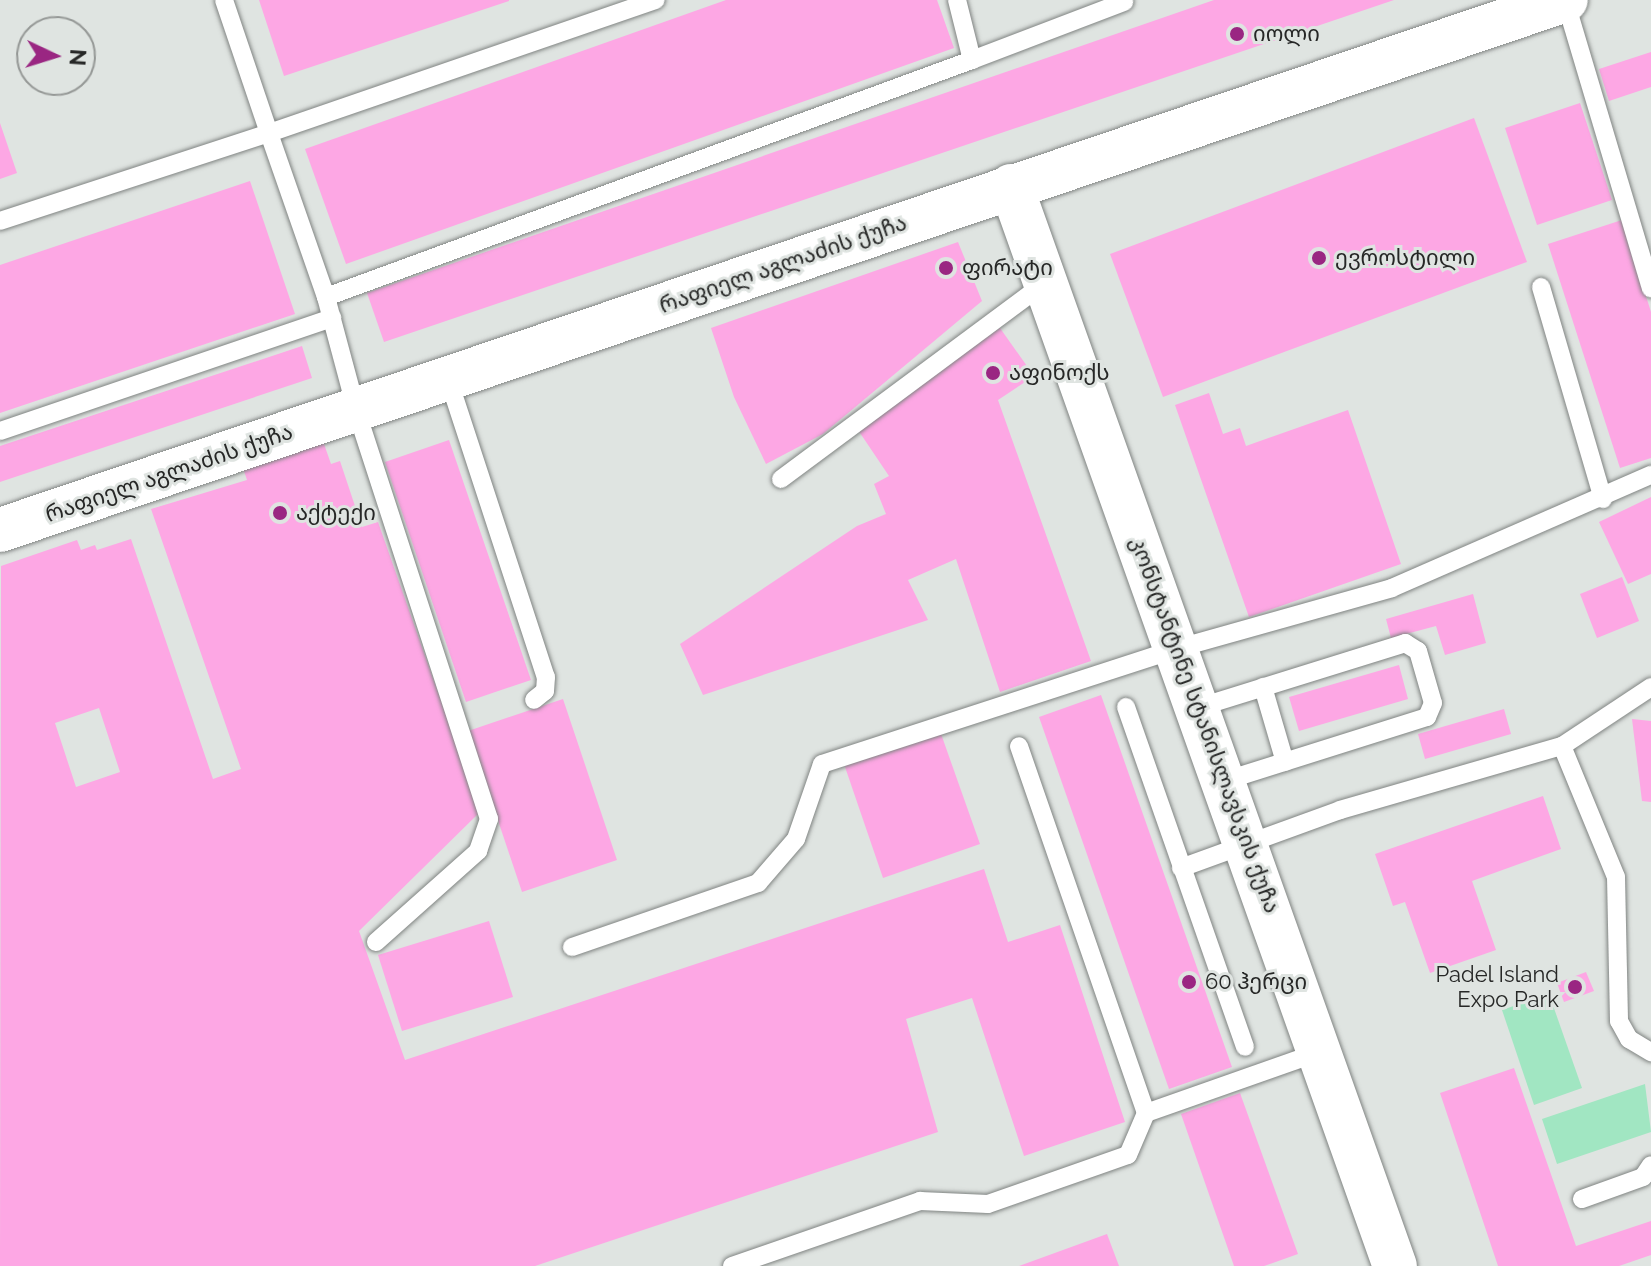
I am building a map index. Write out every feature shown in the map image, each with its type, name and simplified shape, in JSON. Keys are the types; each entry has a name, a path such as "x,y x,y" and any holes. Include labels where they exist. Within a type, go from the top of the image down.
{"street":[{"name":"რაფიელ აგლაძის ქუჩა","path":"0,530 1566,0"},
{"name":"კონსტანტინე სტანისლავსკის ქუჩა","path":"1011,186 1227,780 1395,1266"}],"lane":[{"path":"224,0 326,297 356,409 489,819 478,851 376,942"},
{"path":"0,221 269,133 656,0"},
{"path":"957,0 972,60"},
{"path":"1566,0 1651,288"},
{"path":"326,297 1125,1"},
{"path":"781,479 1046,282"},
{"path":"1541,287 1603,499"},
{"path":"0,431 332,318"},
{"path":"448,378 546,677 545,691 534,700"},
{"path":"572,947 758,883 796,839 822,764 1179,648 1392,588 1603,499 1651,475"},
{"path":"1200,707 1405,643 1418,651 1433,703 1427,717 1227,780"},
{"path":"1263,687 1285,762"},
{"path":"1181,868 1340,810 1562,746 1651,687"},
{"path":"1126,707 1245,1047"},
{"path":"732,1266 920,1201 988,1204 1128,1155 1146,1113 1019,746"},
{"path":"1562,746 1616,877 1619,1021 1629,1039 1651,1052"},
{"path":"1146,1113 1319,1052"},
{"path":"1582,1199 1643,1177 1651,1165"}],"green space":[{"path":"1549,994 1582,1088 1534,1105 1502,1010"},
{"path":"1645,1084 1651,1132 1557,1164 1542,1119"}],"building":[{"path":"259,0 509,0 509,1 284,76"},
{"path":"726,0 937,0 954,48 346,264 305,149"},
{"path":"1214,0 1394,0 384,342 367,293"},
{"path":"1651,52 1651,87 1609,101 1599,69"},
{"path":"1580,103 1612,200 1537,225 1505,128"},
{"name":"ევროსტილი","path":"1474,118 1527,262 1163,397 1110,254"},
{"path":"0,123 17,173 0,179"},
{"path":"250,181 295,314 0,413 0,265"},
{"path":"1622,220 1651,312 1651,458 1620,468 1548,244"},
{"path":"958,242 982,301 823,434 766,464 734,397 711,328"},
{"path":"1000,328 1034,376 998,400 1091,661 1000,692 956,559 908,580 928,620 703,695 680,644 857,526 886,514 874,484 889,476 856,427"},
{"path":"302,346 312,378 0,482 0,446"},
{"path":"1209,393 1223,434 1240,428 1246,446 1348,410 1401,564 1249,617 1175,405"},
{"path":"449,440 531,680 466,702 385,462"},
{"path":"323,441 331,464 340,461 362,527 378,522 480,812 359,931 405,1060 984,869 1008,942 1060,925 1125,1122 1024,1156 972,998 906,1019 938,1132 535,1266 0,1266 1,566 77,540 81,550 95,545 97,550 131,539 213,779 241,769 151,509 247,480 243,468","holes":["99,708 120,772 76,787 55,723"]},
{"path":"1651,497 1651,574 1628,584 1599,522"},
{"path":"1622,577 1639,621 1597,638 1580,594"},
{"path":"1473,594 1486,643 1445,655 1436,626 1391,638 1386,619"},
{"path":"1399,665 1408,699 1299,731 1289,697"},
{"path":"1101,695 1232,1067 1169,1089 1039,717"},
{"path":"563,699 617,860 522,892 468,731"},
{"path":"1504,709 1511,734 1425,759 1418,734"},
{"path":"1632,719 1651,721 1651,802 1642,801"},
{"path":"940,731 980,844 883,878 844,764"},
{"path":"1543,796 1561,849 1472,881 1496,950 1430,973 1405,902 1393,906 1375,854"},
{"path":"489,921 513,997 402,1031 378,955"},
{"name":"Padel Island Expo Park","path":"1586,972 1594,991 1564,1002 1557,983"},
{"path":"1514,1068 1576,1246 1651,1221 1651,1255 1619,1266 1498,1266 1440,1093"},
{"path":"1240,1093 1298,1254 1264,1266 1234,1266 1181,1114"},
{"path":"1107,1234 1119,1266 1019,1266"}],"place":[{"name":"იოლი","path":"1237,34"},
{"name":"ევროსტილი","path":"1319,258"},
{"name":"ფირატი","path":"946,268"},
{"name":"აფინოქს","path":"993,373"},
{"name":"აქტექი","path":"280,513"},
{"name":"60 ჰერცი","path":"1189,982"},
{"name":"Padel Island Expo Park","path":"1575,987"}]}
